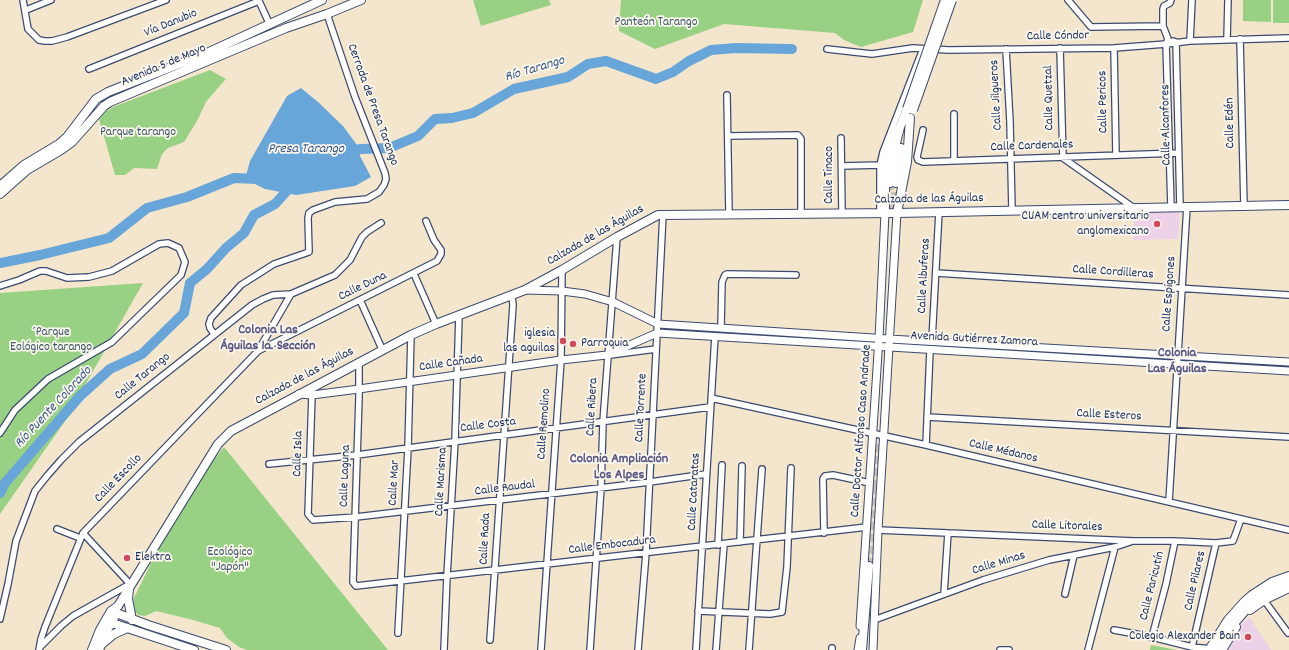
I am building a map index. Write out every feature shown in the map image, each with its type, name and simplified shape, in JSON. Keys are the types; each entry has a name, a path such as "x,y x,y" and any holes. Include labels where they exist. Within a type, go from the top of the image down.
{"highway":[{"path":"1212,649 1247,607 1256,599 1268,591 1289,582"}],"main road":[{"name":"Avenida 5 de Mayo","path":"0,186 59,144 96,99 108,92 207,53 322,0"},
{"name":"Avenida 5 de Mayo","path":"0,194 26,167 61,150 72,142 104,106 110,102 286,28 328,14 361,0"},
{"path":"897,213 907,162 910,109 945,0"},
{"path":"883,213 885,162 889,147 895,132 900,127 910,109 952,0"},
{"path":"900,127 892,163 893,183 910,118"},
{"name":"Calzada de las Águilas","path":"92,650 130,584 222,439 230,431 382,349 411,335 525,290 562,270 649,218 663,214 897,213 1289,205"},
{"path":"862,650 870,566 867,650"},
{"path":"1212,649 1228,620 1245,601 1272,582 1289,576"},
{"path":"130,584 128,599 132,620"},
{"path":"1222,650 1242,619 1264,600 1289,588"},
{"path":"115,610 132,620 226,650"},
{"path":"109,622 194,650"},
{"name":"Calzada de las Águilas","path":"100,648 109,622"},
{"path":"138,632 142,623"},
{"path":"100,648 114,634 127,628"}],"street":[{"path":"23,0 26,10 28,29 39,40 52,41 67,37 166,0"},
{"path":"26,10 51,0"},
{"path":"1068,0 1091,27 1163,26"},
{"path":"1167,42 1163,26 1162,9 1170,3 1171,0"},
{"path":"1190,41 1192,0"},
{"path":"1227,40 1228,0"},
{"name":"Vía Danubio","path":"89,69 259,1 270,25"},
{"name":"Cerrada de Presa Tarango","path":"214,334 209,324 211,318 242,285 274,264 309,252 308,218 309,213 312,210 336,202 367,199 372,197 384,185 386,179 383,167 355,98 328,14"},
{"name":"Calle Cóndor","path":"827,49 872,54 913,48 949,50 1114,48 1167,42 1289,38"},
{"name":"Calle Edén","path":"1240,39 1244,206"},
{"name":"Calle Alcanfores","path":"1167,42 1171,207"},
{"name":"Calle Alcanfores","path":"1176,42 1178,153 1183,206"},
{"name":"Calle Quetzal","path":"1060,48 1063,158"},
{"name":"Calle Pericos","path":"1114,48 1116,155"},
{"path":"883,213 880,165 886,141 923,49"},
{"name":"Calle Jilgueros","path":"1006,49 1010,122 1012,211"},
{"path":"728,95 729,214"},
{"path":"954,114 954,160"},
{"name":"Calle Cardenales","path":"923,130 917,157 918,160 923,162 1178,153"},
{"path":"728,136 798,135 801,139 801,213"},
{"name":"Calle Tinaco","path":"841,138 842,213"},
{"path":"1063,158 1134,208"},
{"path":"842,166 880,165"},
{"name":"Calle Espigones","path":"1169,502 1182,288 1183,206"},
{"name":"Calle Albuferas","path":"932,340 939,212"},
{"name":"Calle Doctor Alfonso Caso Andrade","path":"858,650 868,528 879,346 883,213"},
{"name":"Calle Doctor Alfonso Caso Andrade","path":"873,650 883,436 897,213"},
{"name":"Calle Torrente","path":"638,650 646,554 663,214"},
{"name":"Calle Duna","path":"258,351 437,262 441,254 439,246 434,240 426,222"},
{"name":"Calle Tarango","path":"0,619 16,541 35,491 46,476 79,442 252,305 273,295 291,294 334,276 350,260 362,237 381,223"},
{"name":"Calle Ribera","path":"590,650 601,488 603,422 617,237"},
{"path":"0,286 19,280 40,270 67,278 89,277 112,271 159,244 168,243 179,248 185,262 182,275 112,342 48,379 15,410 0,434"},
{"name":"Calle Remolino","path":"541,650 561,360 562,270"},
{"name":"Calle Cordilleras","path":"936,273 1289,295"},
{"path":"414,274 436,324"},
{"path":"721,327 722,282 725,275 796,275"},
{"path":"525,290 562,291 585,294 613,302 658,324"},
{"path":"258,351 291,294"},
{"name":"Calle Rada","path":"490,640 513,305 512,296"},
{"path":"360,300 382,349"},
{"name":"Calle Marisma","path":"444,650 458,375 459,316"},
{"name":"Avenida Gutiérrez Zamora","path":"658,324 889,339 932,340 1177,354 1289,362"},
{"path":"744,338 745,329"},
{"name":"Avenida Gutiérrez Zamora","path":"657,333 1289,371"},
{"name":"Calle Cañada","path":"608,355 657,333"},
{"name":"Calle Mar","path":"398,633 408,448 411,335"},
{"name":"Calle Cataratas","path":"696,650 715,336"},
{"name":"Calle Cañada","path":"298,394 359,389 561,360 656,349"},
{"path":"926,446 930,350"},
{"name":"Calle Escollo","path":"39,649 45,626 81,536 258,351"},
{"name":"Calle Laguna","path":"359,362 354,582 356,586 360,586"},
{"name":"Calle Isla","path":"308,514 312,394"},
{"name":"Calle Médanos","path":"711,398 883,436 1289,530"},
{"name":"Calle Costa","path":"269,464 357,455 710,407"},
{"name":"Calle Esteros","path":"928,417 1289,438"},
{"path":"716,650 721,545 722,465"},
{"path":"740,542 742,466"},
{"path":"698,611 780,613 783,610 787,567 791,468"},
{"path":"749,650 762,469"},
{"name":"Calle Raudal","path":"308,514 313,520 356,518 706,474"},
{"path":"824,532 823,479 825,476 833,475 870,483"},
{"name":"Calle Litorales","path":"878,530 1216,543 1233,541 1241,519"},
{"name":"Calle Embocadura","path":"360,586 868,528"},
{"path":"39,649 73,616 130,584 81,536 57,529"},
{"path":"944,594 948,533"},
{"name":"Calle Minas","path":"874,620 944,594 1049,560 1115,547 1134,541"},
{"name":"Calle Paricutín","path":"1152,636 1166,584 1175,541"},
{"name":"Calle Pilares","path":"1192,647 1216,543"},
{"path":"1088,650 1115,547"},
{"path":"1065,594 1074,555"},
{"path":"1264,600 1288,633"},
{"path":"1114,630 1152,636 1192,647 1212,649"},
{"path":"1000,650 1009,650"}],"shaded area":[{"name":"CUAM centro universitario anglomexicano","path":"1180,207 1178,239 1133,240 1135,209"},
{"name":"Colegio Alexander Bain","path":"1249,617 1271,650 1228,650 1241,625"}],"green space":[{"path":"473,0 549,0 551,5 481,26"},
{"name":"Panteón Tarango","path":"621,0 923,0 913,32 861,47 844,40 835,33 724,24 655,49 619,31"},
{"path":"1243,0 1271,0 1271,22 1243,21"},
{"path":"1273,0 1289,0 1289,23 1273,23"},
{"name":"Parque tarango","path":"210,70 226,79 206,102 197,121 184,142 168,148 162,154 157,169 134,168 125,175 115,175 99,119 105,112 113,107"},
{"name":"´Parque Eológico tarango","path":"143,283 63,424 0,514 0,293"},
{"name":"Ecológico \"Japón\"","path":"224,447 388,650 247,650 239,647 227,638 220,628 156,611 145,616 138,615 133,609 132,602 157,551 210,464"},
{"path":"1151,645 1177,650 1150,650"}],"water":[{"name":"Presa Tarango","path":"301,88 343,126 360,149 360,156 371,177 355,186 296,195 265,189 245,179 250,161 287,96"}],"waterway":[{"name":"Río Tarango","path":"348,155 360,149 389,148 418,136 435,119 452,118 473,113 514,89 568,77 588,64 606,61 656,79 673,72 689,61 711,50 736,48 792,49"},
{"path":"0,263 109,238 147,208 187,197 234,178 257,179"},
{"name":"Río Puente Colorado","path":"0,493 5,483 80,396 110,369 142,354 184,313 190,283 207,269 226,248 244,233 254,215 275,204 293,182"}],"tunnel":[{"path":"888,214 890,183"},
{"path":"894,212 896,183"},
{"path":"873,488 876,442"},
{"path":"872,566 877,481"}],"place":[{"name":"CUAM centro universitario anglomexicano","path":"1157,224"},
{"name":"iglesia las aguilas","path":"563,341"},
{"name":"Parroquia","path":"573,344"},
{"name":"Elektra","path":"127,558"},
{"name":"Colegio Alexander Bain","path":"1248,637"}],"district":[{"name":"Colonia Las Águilas 1a. Sección","path":"268,340"},
{"name":"Colonia Las Águilas","path":"1177,362"},
{"name":"Colonia Ampliación Los Alpes","path":"619,468"}]}
